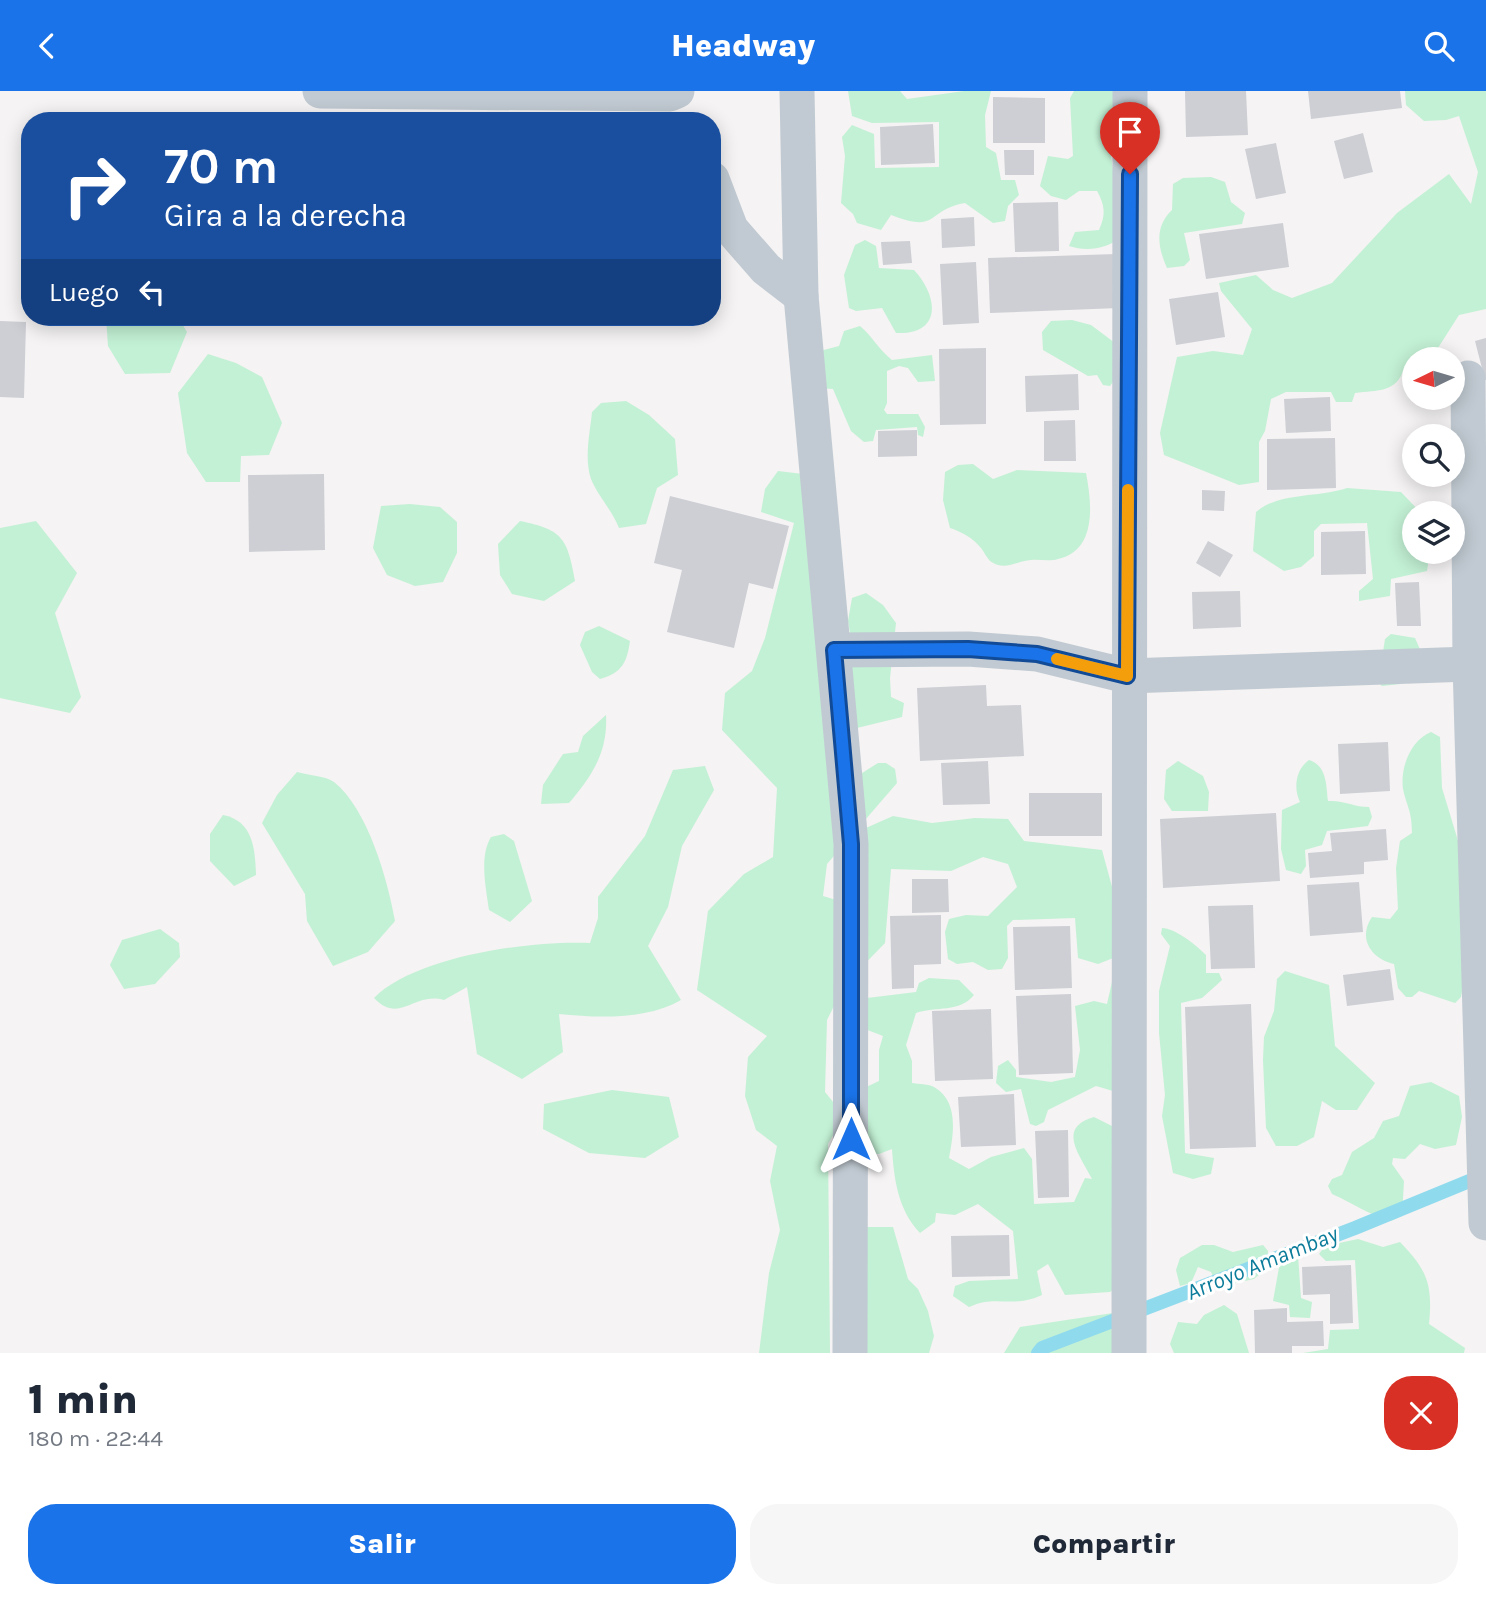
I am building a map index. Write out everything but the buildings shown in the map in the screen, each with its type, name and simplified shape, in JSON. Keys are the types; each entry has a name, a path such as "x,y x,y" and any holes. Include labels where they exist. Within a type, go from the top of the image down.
{"street":[{"path":"320,91 677,102"},
{"path":"797,91 802,296 851,844 850,1353"},
{"path":"1129,1349 1127,676 1130,91"},
{"path":"721,203 731,229 766,269 802,296"},
{"path":"1468,378 1470,664 1486,1223"},
{"path":"834,650 968,649 1037,654 1127,676 1470,664"}],"green space":[{"path":"848,91 900,91 907,99 964,91 991,91 985,115 986,147 996,153 1001,180 1015,180 1019,195 1008,206 1005,221 993,223 965,203 952,206 925,221 918,222 891,215 881,230 857,223 853,214 841,203 845,156 842,137 852,125 874,134 875,168 939,167 939,122 872,123 852,116"},
{"path":"1074,91 1120,91 1111,110 1115,126 1110,148 1122,237 1096,248 1069,246 1075,232 1099,230 1104,210 1097,191 1079,191 1066,200 1051,196 1040,186 1048,156 1068,159 1073,156 1070,98"},
{"path":"1405,91 1486,91 1486,309 1459,315 1439,347 1402,347 1401,376 1386,389 1355,393 1352,402 1336,402 1331,392 1286,392 1271,399 1265,431 1259,442 1259,482 1239,485 1164,455 1160,433 1177,357 1213,351 1243,355 1252,329 1221,291 1219,283 1256,275 1273,290 1292,298 1332,283 1397,213 1449,174 1471,204 1478,172 1459,116 1446,120 1424,121 1406,105"},
{"path":"1211,177 1225,182 1231,202 1245,213 1242,224 1184,233 1190,260 1184,266 1167,268 1159,238 1162,223 1172,210 1173,184 1183,178"},
{"path":"865,240 876,246 879,268 914,270 922,281 928,292 932,312 929,321 922,328 896,333 882,308 856,311 849,308 844,275 855,245"},
{"path":"1072,320 1091,325 1119,346 1120,372 1110,386 1103,385 1097,375 1088,376 1043,350 1042,332 1051,321"},
{"path":"107,326 183,326 187,332 170,373 125,374 108,346"},
{"path":"860,326 892,360 932,355 935,381 918,382 908,368 899,366 887,371 887,403 884,410 887,414 918,414 925,427 923,437 918,435 917,427 876,430 873,441 864,442 851,431 833,389 819,388 816,352 839,346 844,331"},
{"path":"208,354 236,363 262,377 282,423 269,455 241,456 240,482 206,482 187,453 178,393"},
{"path":"626,401 649,415 675,439 678,475 657,488 646,524 619,528 591,479 588,445 592,412 601,403"},
{"path":"973,464 993,479 1017,470 1086,473 1090,498 1089,524 1080,546 1071,554 1055,560 1031,560 1006,566 990,561 974,541 950,528 943,500 945,472 958,465"},
{"path":"778,471 803,474 853,650 848,621 852,598 866,593 883,605 896,623 890,678 891,697 904,703 902,717 857,728 859,775 878,763 886,763 895,769 897,783 827,864 823,896 846,903 859,831 893,816 932,823 975,818 1008,819 1024,841 1102,850 1117,905 1121,955 1098,964 1078,958 1075,918 1013,920 1007,926 1008,958 1002,969 988,970 973,962 957,964 948,959 945,932 949,919 966,915 988,916 1017,887 1008,864 983,857 951,871 891,869 885,943 845,984 827,1020 825,1092 838,1108 836,1130 828,1144 830,1353 759,1353 769,1273 780,1230 770,1181 777,1146 756,1130 745,1096 748,1057 767,1036 697,990 708,911 744,874 773,857 777,788 722,730 725,693 752,671 765,638 794,523 761,512 765,489"},
{"path":"1347,488 1401,492 1410,501 1402,501 1402,564 1428,564 1427,571 1391,579 1390,596 1359,601 1359,591 1373,579 1367,523 1321,524 1314,531 1314,556 1301,567 1284,571 1253,551 1256,512 1287,498"},
{"path":"410,504 440,507 457,522 457,553 443,582 415,586 387,575 373,548 381,506"},
{"path":"36,521 77,573 55,613 81,697 70,713 0,698 0,528"},
{"path":"520,521 555,533 566,546 569,555 575,581 544,601 512,594 500,575 498,544"},
{"path":"599,626 630,641 622,666 600,679 592,672 580,645 585,632"},
{"path":"1391,634 1415,638 1425,661 1400,684 1382,686 1371,676 1383,652 1385,639"},
{"path":"606,715 601,752 585,783 569,803 541,804 543,785 563,754 578,752 583,736"},
{"path":"1431,732 1440,737 1442,788 1459,844 1464,980 1461,997 1455,1003 1419,991 1412,997 1406,997 1398,988 1394,964 1373,953 1366,933 1372,917 1390,919 1398,909 1396,868 1400,841 1412,833 1403,789 1403,772 1408,755 1418,741"},
{"path":"1309,760 1322,771 1328,801 1369,807 1372,817 1368,826 1327,831 1322,845 1305,850 1306,866 1301,874 1286,870 1281,849 1282,810 1300,802 1297,779 1301,768"},
{"path":"1178,761 1203,776 1209,792 1208,811 1172,811 1164,799 1166,770"},
{"path":"705,766 714,790 682,846 668,907 648,946 681,1000 653,1011 622,1016 559,1014 563,1052 522,1079 477,1054 467,987 444,1000 433,998 400,1008 383,1005 374,998 393,983 446,961 538,944 590,943 598,918 598,897 645,836 673,770"},
{"path":"297,772 331,780 357,809 382,867 395,921 368,952 333,966 307,921 305,894 262,823 277,795"},
{"path":"223,815 241,823 250,837 255,855 256,875 234,886 210,861 210,834"},
{"path":"504,834 514,841 532,901 510,922 489,910 484,873 485,854 491,837"},
{"path":"1162,928 1179,934 1197,947 1206,955 1206,973 1219,973 1222,980 1202,998 1181,1003 1185,1153 1214,1158 1211,1174 1193,1179 1173,1173 1162,1116 1165,1095 1159,1033 1159,991 1170,946 1161,934"},
{"path":"160,929 179,943 180,957 155,984 124,989 110,965 122,940"},
{"path":"1285,971 1329,985 1335,1046 1375,1083 1357,1110 1336,1110 1322,1101 1314,1137 1297,1146 1276,1146 1266,1128 1264,1037 1274,1011 1277,979"},
{"path":"1114,973 1113,1091 1096,1086 1048,1110 1044,1122 1036,1126 1030,1124 1021,1089 1006,1092 996,1083 998,1066 1008,1060 1016,1070 1016,1077 1051,1082 1075,1077 1080,1050 1075,1006 1094,1001 1107,1004"},
{"path":"929,978 959,980 974,995 955,1007 916,1013 906,1045 912,1061 912,1083 934,1087 948,1101 953,1120 949,1158 969,1169 991,1157 1024,1148 1032,1159 1034,1204 1074,1202 1085,1178 1092,1179 1074,1143 1076,1128 1094,1117 1116,1128 1119,1285 1110,1292 1065,1295 1048,1264 1037,1271 1042,1295 1021,1301 979,1303 969,1307 953,1296 955,1286 969,1281 1018,1279 1013,1231 978,1204 955,1215 936,1213 935,1222 920,1233 902,1204 896,1183 892,1149 879,1154 858,1152 862,1089 879,1081 879,1050 883,1036 865,1029 867,998 916,992 919,983"},
{"path":"1431,1082 1459,1096 1462,1117 1456,1145 1435,1149 1420,1144 1405,1159 1393,1158 1392,1164 1404,1181 1402,1216 1391,1221 1375,1216 1332,1194 1328,1186 1332,1179 1342,1175 1352,1152 1374,1138 1383,1121 1399,1116 1410,1086"},
{"path":"612,1090 669,1097 679,1137 645,1158 589,1153 543,1129 544,1104"},
{"path":"861,1227 893,1227 908,1279 918,1289 928,1311 934,1336 929,1353 863,1353"},
{"path":"1358,1239 1383,1247 1400,1242 1416,1261 1426,1279 1430,1298 1429,1324 1465,1348 1464,1353 1303,1353 1328,1349 1330,1330 1359,1329 1355,1260 1326,1261 1319,1254 1325,1246"},
{"path":"1202,1245 1214,1245 1233,1252 1263,1245 1268,1251 1267,1268 1254,1279 1218,1287 1211,1272 1198,1267 1191,1283 1180,1286 1176,1270 1180,1258"},
{"path":"1298,1255 1301,1298 1312,1302 1310,1318 1290,1317 1289,1305 1273,1301 1280,1262"},
{"path":"1224,1305 1237,1314 1249,1353 1174,1353 1170,1344 1178,1322 1197,1324 1204,1315"},
{"path":"1113,1313 1113,1353 1004,1353 1020,1327"}],"waterway":[{"name":"Arroyo Amambay","path":"1038,1353 1042,1348 1355,1228 1484,1175"}],"slow traffic":[{"path":"1057,659 1127,676 1128,490"}],"route":[{"path":"851,1139 851,844 834,650 968,649 1037,654 1127,676 1130,174"}]}
